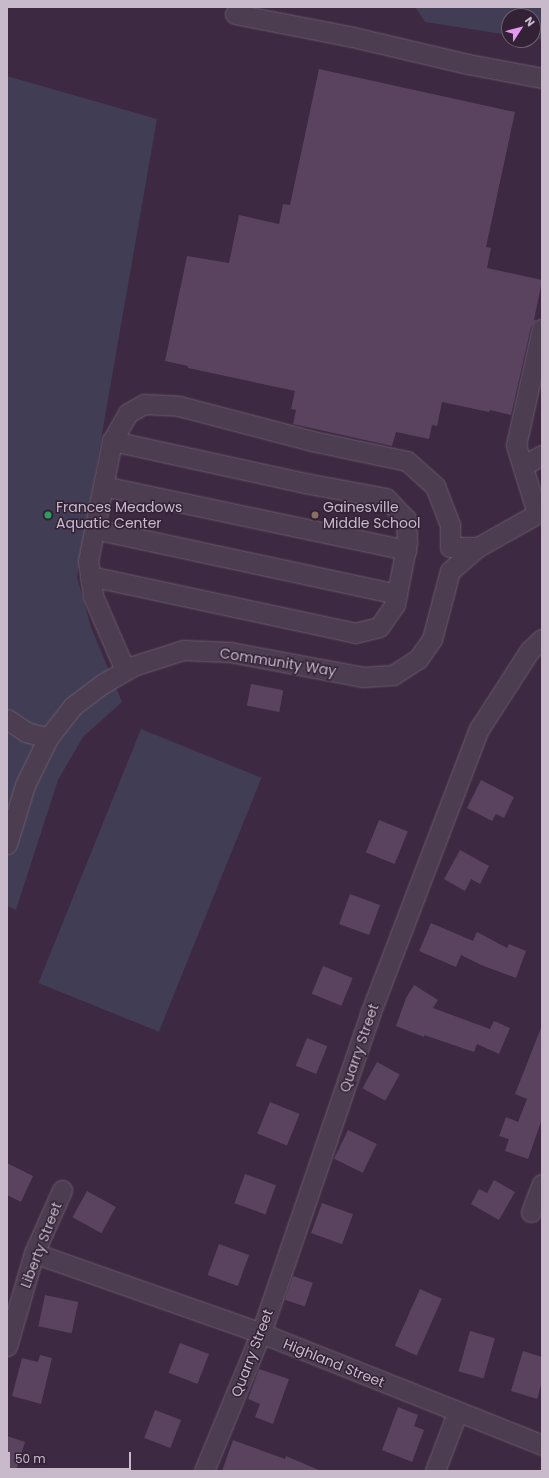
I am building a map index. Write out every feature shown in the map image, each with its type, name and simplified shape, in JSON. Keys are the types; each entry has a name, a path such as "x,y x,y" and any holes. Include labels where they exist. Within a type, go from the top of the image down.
{"street":[{"path":"235,14 353,36 468,64 542,78"},
{"path":"540,512 516,445 542,329"},
{"path":"125,670 93,596 88,561 112,441 128,412 144,404 179,406 312,441 406,461 435,486 450,525 450,548 478,547"},
{"path":"90,576 355,633 379,627 395,604 406,550 406,519 386,498 305,483 112,441"},
{"path":"523,466 542,455"},
{"path":"103,486 406,550"},
{"name":"Community Way","path":"8,836 25,785 48,738 73,706 104,683 125,670 183,650 230,652 364,677 393,675 418,659 432,639 450,571 478,547 540,512"},
{"path":"94,529 397,594"},
{"name":"Quarry Street","path":"204,1471 261,1333 370,1014 479,729 530,650 542,639"},
{"path":"7,719 26,732 48,738"},
{"path":"531,1212 542,1184"},
{"name":"Liberty Street","path":"7,1346 34,1253 62,1190"},
{"name":"Highland Street","path":"34,1253 261,1333 457,1413 542,1445"},
{"path":"435,1471 457,1413"}],"shaded area":[{"path":"415,7 542,7 542,40 541,8 501,8 501,34 425,22"},
{"name":"Frances Meadows Aquatic Center","path":"7,76 157,119 77,577 91,627 122,702 83,737 58,780 16,910 7,906"},
{"path":"141,729 262,778 159,1032 38,983"}],"building":[{"path":"319,69 515,112 486,247 491,248 487,268 542,281 534,320 536,320 531,327 511,415 442,402 437,426 432,425 429,439 396,432 392,446 293,424 296,410 291,409 295,391 188,368 188,366 165,361 187,256 229,263 239,215 279,224 283,204 290,205"},
{"path":"251,684 283,690 279,712 247,706"},
{"path":"481,780 514,797 504,818 496,814 492,821 467,808"},
{"path":"379,820 408,832 395,864 366,852"},
{"path":"460,850 489,866 480,884 471,879 465,891 444,879"},
{"path":"350,894 380,905 369,935 339,924"},
{"path":"431,923 473,941 477,932 507,948 509,944 526,951 516,978 481,965 461,955 456,967 419,951"},
{"path":"323,966 353,978 341,1006 312,994"},
{"path":"414,985 438,1000 433,1008 490,1029 494,1021 510,1028 499,1054 477,1044 474,1052 424,1035 424,1037 396,1026 406,998"},
{"path":"541,1028 542,1119 528,1159 505,1151 509,1139 499,1136 506,1117 518,1122 527,1099 515,1094"},
{"path":"307,1038 327,1046 316,1074 296,1066"},
{"path":"377,1062 400,1075 385,1101 362,1088"},
{"path":"270,1102 300,1114 287,1146 257,1134"},
{"path":"348,1130 377,1144 363,1173 334,1159"},
{"path":"7,1163 33,1176 21,1202 7,1195"},
{"path":"245,1174 276,1185 265,1214 234,1203"},
{"path":"494,1180 515,1192 499,1220 471,1204 479,1189 487,1193"},
{"path":"87,1191 116,1207 101,1233 72,1217"},
{"path":"322,1203 353,1214 342,1244 311,1233"},
{"path":"219,1244 249,1255 238,1286 208,1275"},
{"path":"293,1276 313,1283 305,1306 285,1300"},
{"path":"420,1289 442,1299 417,1355 395,1346"},
{"path":"45,1295 78,1302 72,1333 38,1326"},
{"path":"470,1331 495,1338 483,1379 458,1371"},
{"path":"180,1343 209,1354 197,1384 169,1373"},
{"path":"523,1351 542,1357 542,1382 537,1399 511,1391"},
{"path":"40,1355 52,1358 41,1404 12,1396 22,1358 38,1362"},
{"path":"259,1369 289,1379 273,1424 255,1417 260,1404 248,1399"},
{"path":"398,1407 418,1415 414,1426 424,1430 412,1462 382,1450"},
{"path":"155,1410 181,1420 170,1448 144,1438"},
{"path":"7,1436 25,1442 16,1471 7,1471"},
{"path":"233,1440 285,1459 286,1456 321,1471 222,1471"}],"place":[{"name":"Frances Meadows Aquatic Center","path":"48,515"},
{"name":"Gainesville Middle School","path":"315,515"}]}
